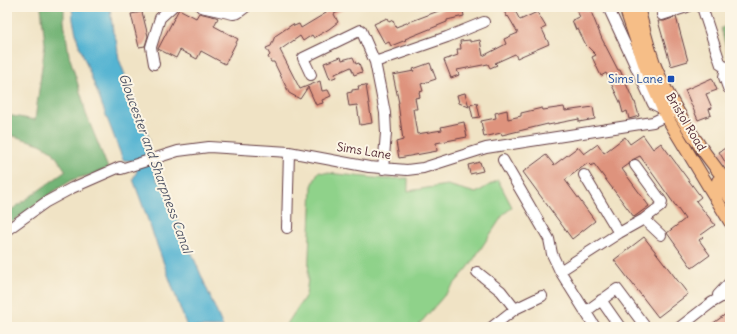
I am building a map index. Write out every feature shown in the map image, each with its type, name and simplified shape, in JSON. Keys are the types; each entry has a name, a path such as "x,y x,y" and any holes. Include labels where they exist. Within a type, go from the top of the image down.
{"main road":[{"name":"Bristol Road","path":"625,7 648,75 664,113 730,222"},
{"name":"Bristol Road","path":"638,7 655,66 677,110 705,155 730,186"},
{"path":"705,155 719,183 730,198"}],"street":[{"path":"154,64 151,47 160,18 172,7"},
{"path":"200,7 233,14 238,13 246,7"},
{"name":"Bristol Road","path":"608,7 653,104 664,113"},
{"path":"662,15 687,7"},
{"path":"702,7 721,65 728,68 724,77 728,88 730,89"},
{"path":"375,62 447,37 484,22"},
{"path":"311,75 303,58 361,30 375,62 385,113 386,133 383,169"},
{"name":"Sims Lane","path":"7,230 46,202 72,188 120,167 121,169 178,150 209,148 290,152 383,169 407,170 423,168 486,148 653,122 664,113 677,110"},
{"path":"287,228 290,152"},
{"path":"503,160 549,239 552,254 560,271 595,327"},
{"path":"560,271 619,233 644,219 661,206 662,202 635,165"},
{"path":"584,175 619,233"},
{"path":"644,219 661,235"},
{"path":"477,272 500,291 515,309"},
{"path":"711,303 730,282"},
{"path":"585,312 617,289 643,326"},
{"path":"680,327 711,303 730,292"},
{"path":"492,327 515,309 542,296"},
{"path":"601,300 620,327"}],"green space":[{"path":"41,7 64,7 64,21 69,55 86,114 108,168 74,179 51,193 7,226 7,213 66,171 52,151 40,144 7,134 7,115 35,120 45,44"},
{"path":"730,26 730,55 728,55 721,28"},
{"path":"318,172 385,179 408,178 408,191 447,185 476,193 498,180 512,207 503,215 468,268 417,327 285,327 306,295 312,186"}],"water":[{"path":"72,7 110,7 113,32 116,39 119,59 150,141 144,146 158,182 165,181 174,211 223,327 187,327 133,179 137,171 133,161 123,160 78,42 73,20"}],"building":[{"path":"323,7 348,7 334,14 338,22 329,29 314,38 312,35 303,41 300,36 280,50 300,89 320,81 322,91 328,90 331,96 322,100 323,103 316,105 308,87 300,99 289,93 274,62 271,62 268,57 270,55 266,48 271,46 275,36 293,24 294,26 299,24 301,28 326,13"},
{"path":"449,7 462,7 464,16 447,20 447,22 391,46 389,42 385,44 374,24 387,18 389,22 393,20 396,27"},
{"path":"502,7 513,7 520,20 537,12 546,27 542,29 549,44 517,58 515,54 495,63 497,65 490,68 488,64 457,70 459,75 451,78 444,60 458,55 457,49 461,49 460,41 470,40 470,42 480,40 483,56 506,44 504,39 518,33"},
{"path":"575,7 584,7 586,11 590,9 602,39 618,70 620,70 635,102 639,116 629,119 627,111 623,113 620,102 606,73 601,76 592,57 596,55 586,45 578,29 576,30 572,20 580,17"},
{"path":"179,9 196,18 199,13 218,18 214,26 238,39 225,64 201,51 197,59 180,50 176,58 158,49"},
{"path":"142,12 148,36 145,46 139,47 131,14"},
{"path":"676,17 688,61 671,66 658,21 664,21"},
{"path":"341,57 342,60 353,57 356,64 359,63 362,72 354,75 351,67 335,74 336,77 330,79 324,63"},
{"path":"430,63 436,79 421,84 423,91 419,92 420,97 415,98 417,109 413,109 417,134 442,130 441,127 464,122 467,137 436,143 437,151 399,158 396,142 403,140 399,103 393,75 414,71 413,69"},
{"path":"712,78 717,90 706,94 712,108 709,109 711,115 698,120 685,90"},
{"path":"366,85 372,123 360,125 357,105 349,106 347,93 352,92 352,90 359,89 358,86"},
{"path":"465,93 469,107 459,103 457,95"},
{"path":"477,103 480,117 473,118 470,105"},
{"path":"564,107 565,111 593,107 595,119 579,122 579,119 548,124 502,135 501,133 484,137 481,121 496,118 495,113 507,110 508,119 521,116 521,113 542,108 543,110"},
{"path":"643,135 653,149 661,143 701,197 696,201 715,225 701,235 703,237 699,240 710,255 692,268 667,233 685,219 640,156 632,160 622,169 649,206 634,217 594,164 591,166 588,163 565,180 595,221 572,239 523,172 546,155 554,165 578,147 584,154 598,144 604,153 625,137 630,144"},
{"path":"730,145 730,170 719,152"},
{"path":"480,162 483,171 470,174 468,165"},
{"path":"644,237 688,294 658,317 614,260"},
{"path":"730,311 730,327 708,327"}],"place":[{"name":"Sims Lane","path":"671,79"}],"water label":[{"name":"Gloucester and Sharpness Canal","path":"156,163"}]}
